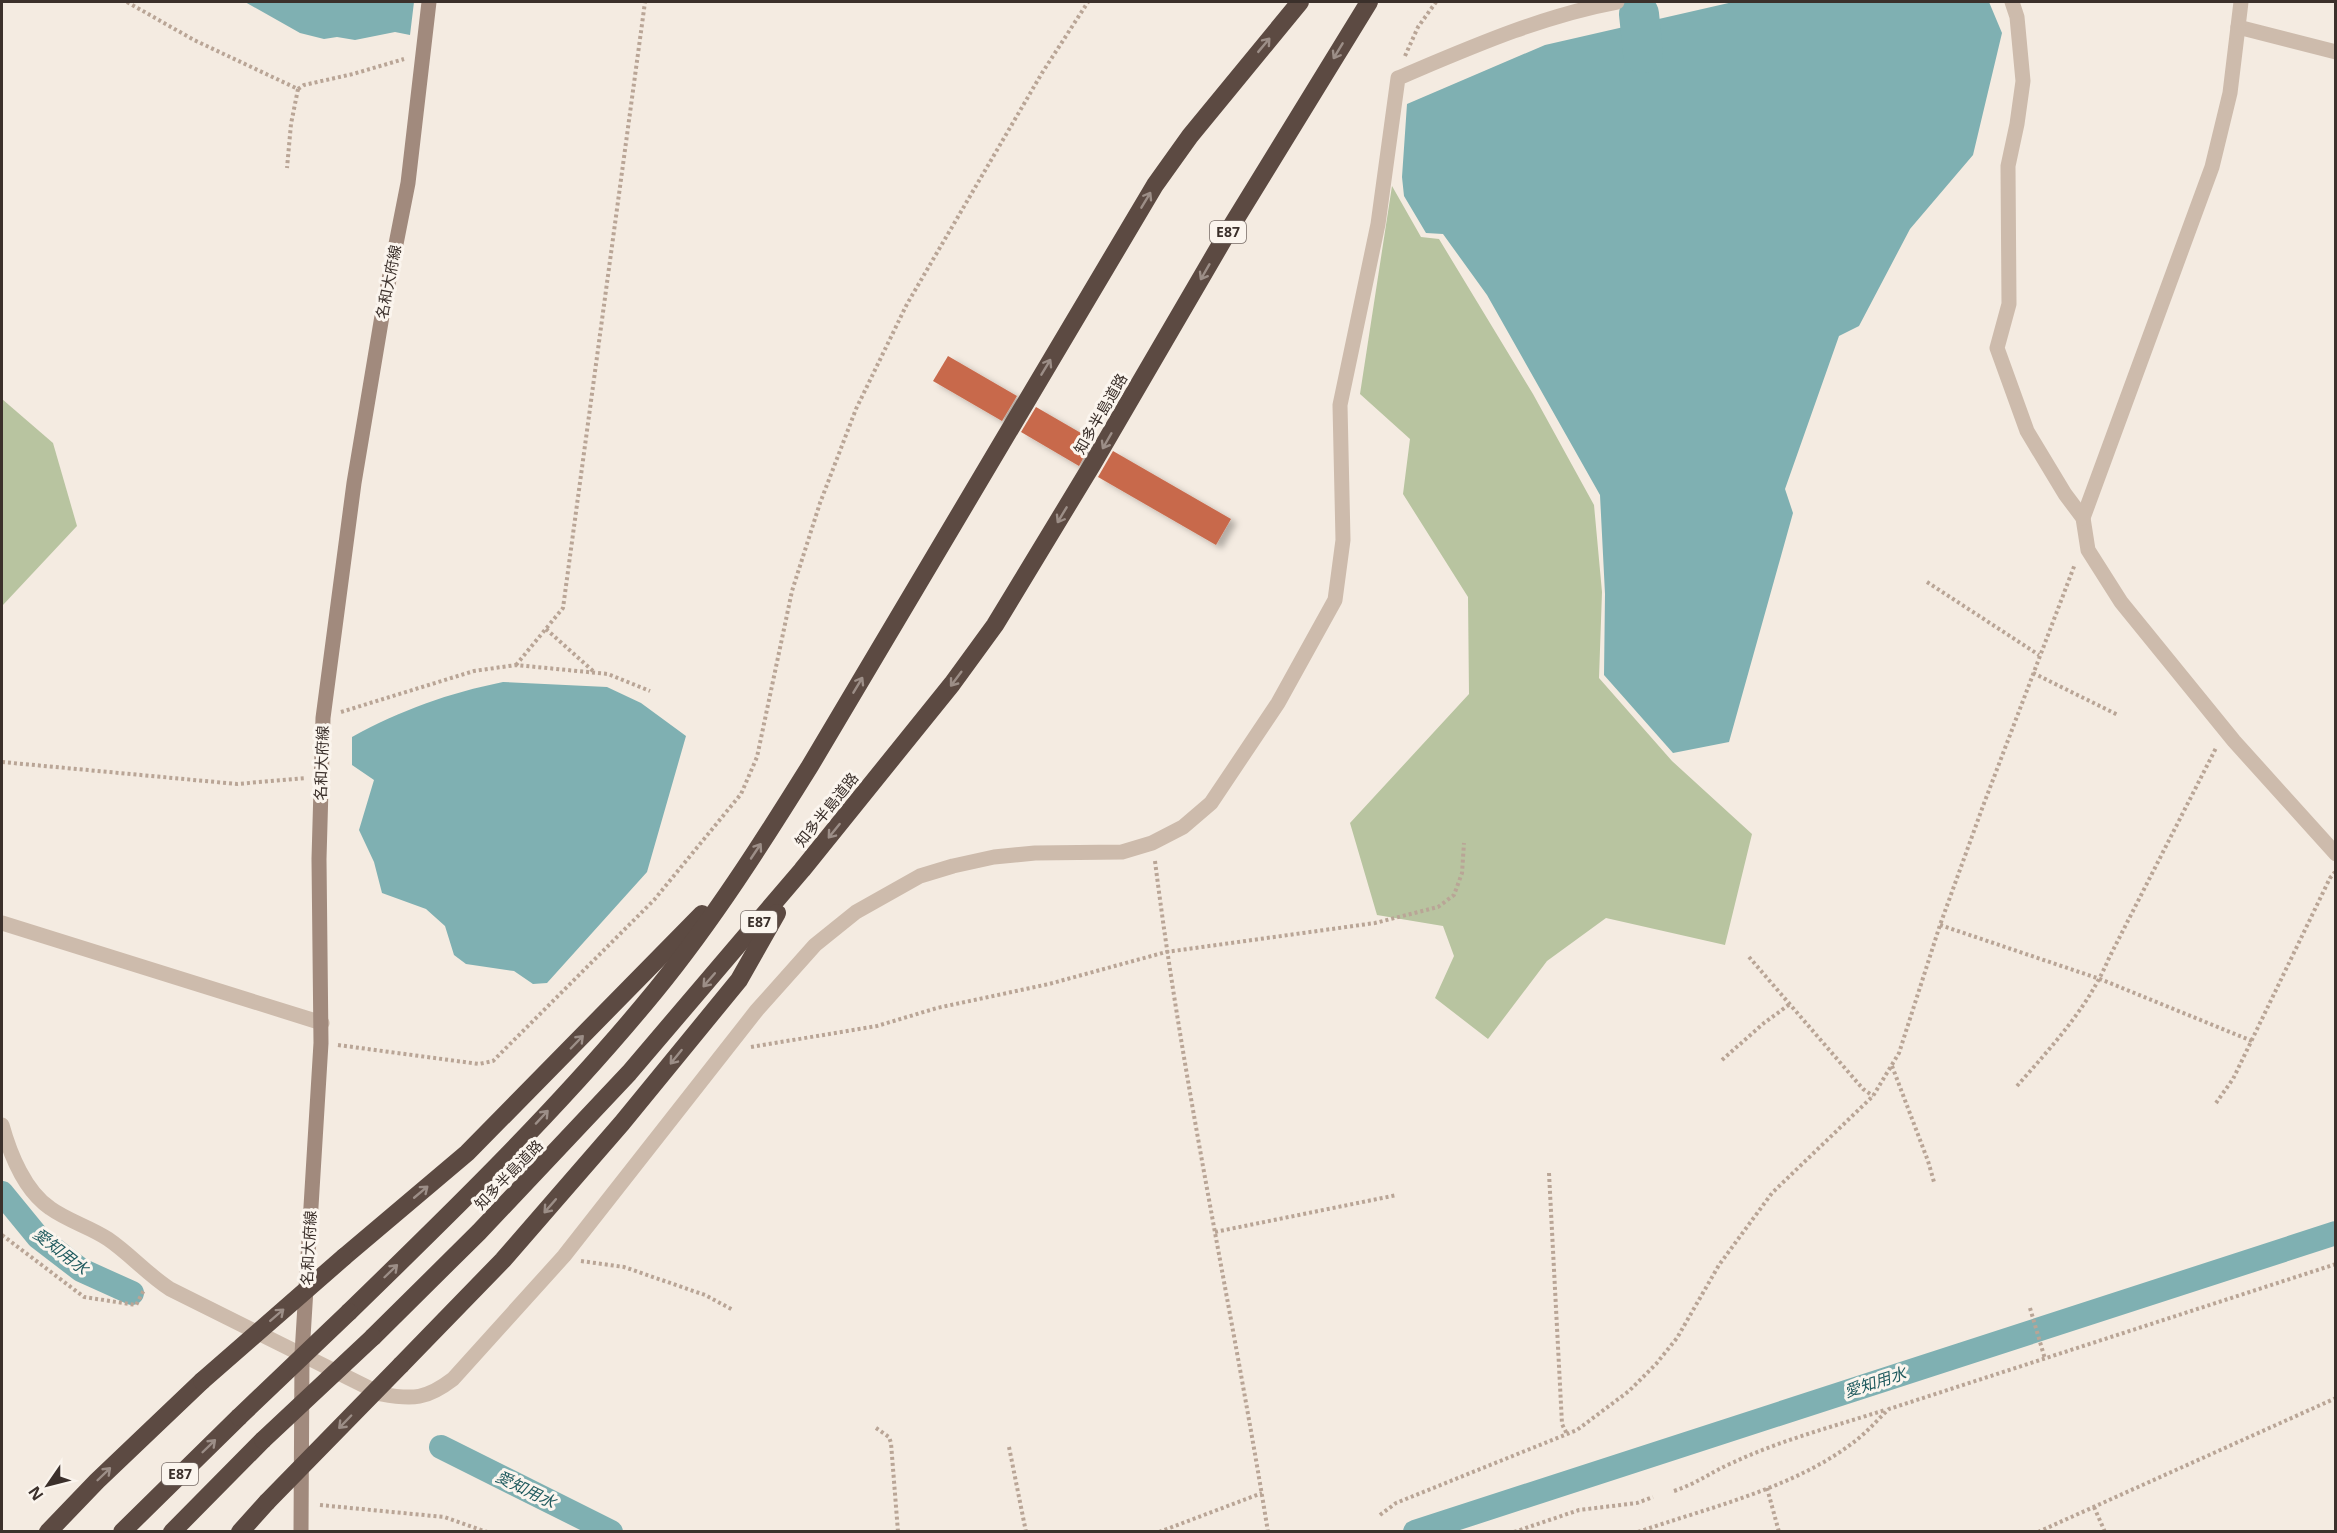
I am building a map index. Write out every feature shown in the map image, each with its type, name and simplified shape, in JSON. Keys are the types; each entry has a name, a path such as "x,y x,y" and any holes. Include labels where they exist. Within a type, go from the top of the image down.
{"highway":[{"name":"知多半島道路","path":"122,1532 456,1208 604,1051 663,981 741,874 810,766 1155,185 1190,135 1300,2"},
{"name":"知多半島道路","path":"172,1532 263,1440 373,1337 479,1232 557,1150 636,1064 802,870 952,684 995,625 1092,465 1235,220 1369,2"},
{"path":"240,1532 503,1260 622,1123 739,980 802,870"},
{"path":"48,1532 97,1480 202,1381 467,1153 741,874"}],"main road":[{"name":"名和大府線","path":"301,1532 302,1354 322,1023 319,859 323,718 354,483 383,310 408,183 429,2"}],"street":[{"path":"2,1125 7,1143 27,1182 49,1208 106,1238 150,1276 170,1289 381,1394 408,1399 435,1393 453,1379 564,1256 730,1045 815,945 856,912 920,876 993,857 1122,852 1152,843 1183,827 1210,803 1278,703 1335,600 1343,540 1340,405 1378,224 1398,78 1496,38 1583,8 1617,2"},
{"path":"2012,2 2017,17 2023,81 2008,166 2009,304 1997,348 2027,432 2065,494 2083,518 2088,550 2121,602 2228,734 2336,854"},
{"path":"2083,518 2169,278 2212,167 2230,93 2241,2"},
{"path":"2238,27 2336,52"},
{"path":"2,923 322,1023"}],"path":[{"path":"127,2 194,40 298,89"},
{"path":"516,665 563,608 645,2"},
{"path":"321,1043 478,1064 494,1061 654,900 741,794 757,758 792,591 820,503 856,409 907,304 1042,73 1088,2"},
{"path":"1398,78 1403,59 1418,27 1436,2"},
{"path":"287,168 291,124 298,89 304,85 353,74 413,56 424,58"},
{"path":"1380,1515 1396,1503 1567,1434 1599,1416 1629,1391 1656,1364 1677,1338 1719,1265 1772,1193 1873,1096 1899,1053 1940,925 2073,565 2088,550"},
{"path":"1927,582 2040,656"},
{"path":"546,629 593,672"},
{"path":"323,718 474,671 516,665 608,674 650,691"},
{"path":"2033,673 2118,715"},
{"path":"2017,1086 2066,1029 2100,979 2220,740 2228,734"},
{"path":"2,762 237,784 321,777"},
{"path":"1152,843 1166,952 1269,1532"},
{"path":"730,1045 744,1048 877,1026 937,1008 1049,984 1166,952 1375,923 1438,907 1454,895 1462,873 1464,843"},
{"path":"2216,1103 2233,1079 2330,878 2336,872"},
{"path":"1940,925 2100,979 2252,1041"},
{"path":"1749,957 1863,1089 1873,1096"},
{"path":"1722,1060 1764,1023 1790,1004"},
{"path":"1892,1066 1934,1182"},
{"path":"1549,1173 1562,1424 1567,1434"},
{"path":"1215,1232 1397,1195"},
{"path":"2,1235 18,1250 84,1297 136,1305 144,1289 137,1282"},
{"path":"564,1256 573,1260 624,1268 705,1295 733,1310"},
{"path":"1674,1491 1695,1484 1731,1463 1770,1448 2336,1264"},
{"path":"2030,1308 2045,1359"},
{"path":"2038,1532 2336,1398"},
{"path":"1638,1532 1767,1488 1818,1465 1859,1438 1889,1409"},
{"path":"876,1428 889,1437 891,1443 898,1532"},
{"path":"1009,1447 1026,1532"},
{"path":"1767,1488 1779,1532"},
{"path":"1160,1532 1262,1494"},
{"path":"1514,1532 1579,1510 1636,1503 1653,1497"},
{"path":"302,1504 444,1517 487,1532"},
{"path":"2094,1507 2105,1532"}],"green space":[{"path":"1392,186 1421,237 1439,239 1533,394 1594,505 1602,592 1599,678 1672,761 1752,834 1725,945 1606,918 1547,961 1488,1039 1435,998 1454,956 1443,926 1377,915 1350,823 1469,694 1468,597 1403,494 1410,439 1360,394"},
{"path":"2,399 53,443 77,526 2,606"}],"water":[{"path":"245,2 414,2 410,35 395,32 355,40 337,37 324,39 300,33"},
{"path":"1733,2 1989,2 2002,33 1973,155 1910,229 1859,326 1839,336 1785,489 1793,513 1729,742 1673,753 1604,675 1605,594 1600,495 1487,295 1443,234 1426,233 1404,196 1402,177 1407,104 1545,45"},
{"path":"503,682 607,687 641,703 686,736 647,872 547,983 533,984 514,971 466,964 454,955 445,926 426,909 382,893 374,862 359,830 374,780 352,765 352,737 426,703"}],"building":[{"path":"948,356 1017,396 1002,421 933,381"},
{"path":"1036,407 1093,440 1079,466 1021,432"},
{"path":"1113,451 1231,519 1216,545 1098,477"}],"waterway":[{"path":"1639,14 1643,53"},
{"name":"愛知用水","path":"2,1193 38,1237 81,1270 132,1293"},
{"name":"愛知用水","path":"1415,1532 2336,1233"},
{"name":"愛知用水","path":"441,1447 611,1532"}]}
